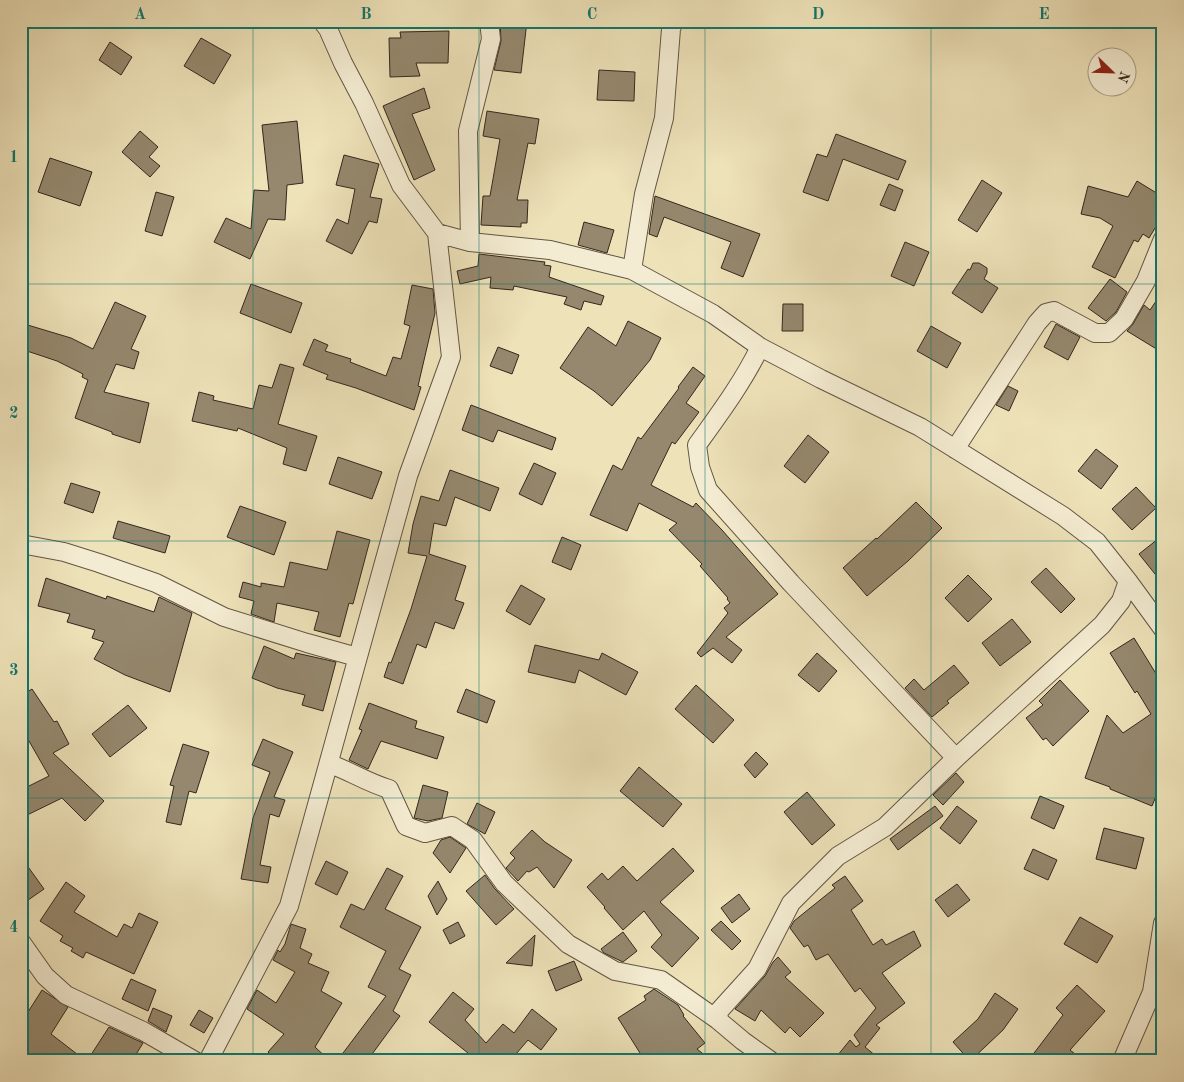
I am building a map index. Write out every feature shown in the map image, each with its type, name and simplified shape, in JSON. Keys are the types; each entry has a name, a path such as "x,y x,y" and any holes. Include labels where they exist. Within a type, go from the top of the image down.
{"street":[{"path":"208,1061 289,906 330,764 357,657 408,476 452,357 437,233 401,185 364,103 328,29 322,21"},
{"path":"470,242 468,131 491,39 489,21"},
{"path":"632,270 644,194 664,118 671,29 674,21"},
{"path":"437,233 470,242 550,250 632,270 713,314 760,347 920,427 1063,516 1096,542 1128,581 1163,629"},
{"path":"955,450 1037,323 1046,313 1054,311 1095,333 1108,333 1124,319 1146,281 1163,239"},
{"path":"760,347 731,398 697,445 700,467 708,490 791,584 956,758"},
{"path":"21,544 64,552 99,563 156,583 224,617 357,657"},
{"path":"718,1020 719,1011 757,969 791,903 838,856 885,827 956,758 1102,626 1122,601 1128,581"},
{"path":"330,764 347,770 370,784 389,789 406,826 425,833 452,826 473,840 504,882 568,944 615,971 661,980 718,1020 771,1061"},
{"path":"1122,1061 1152,992 1163,922"},
{"path":"21,942 45,976 66,995 143,1031 195,1061"}],"building":[{"path":"500,21 527,21 521,73 494,70 501,41"},
{"path":"449,31 448,63 416,63 420,76 390,77 389,38 401,38 400,32"},
{"path":"201,38 231,55 214,84 184,66"},
{"path":"110,42 132,57 121,75 99,60"},
{"path":"599,70 635,72 634,101 597,100"},
{"path":"424,88 430,108 412,114 435,170 414,180 383,106"},
{"path":"487,111 539,119 535,144 528,143 517,200 528,200 527,223 521,223 521,227 481,225 483,196 490,196 500,139 483,136"},
{"path":"297,121 303,183 287,185 285,220 268,219 250,259 214,242 226,218 251,229 254,190 269,191 262,125"},
{"path":"140,131 158,147 149,157 160,166 150,177 122,152"},
{"path":"836,134 906,161 898,180 843,159 828,201 803,192 817,154 827,157"},
{"path":"344,155 379,164 370,197 382,199 377,223 369,221 352,254 326,241 337,219 348,224 355,189 336,185"},
{"path":"50,158 92,172 80,206 38,192"},
{"path":"982,180 1002,193 977,232 958,220"},
{"path":"1137,181 1163,197 1163,215 1149,238 1143,234 1138,242 1134,240 1115,278 1092,267 1113,226 1100,218 1081,214 1088,186 1128,197"},
{"path":"889,184 903,190 895,211 880,205"},
{"path":"156,192 174,197 162,236 145,231"},
{"path":"655,196 760,234 743,277 721,268 731,242 664,217 657,237 649,234"},
{"path":"584,222 614,230 607,253 578,245"},
{"path":"905,242 929,252 914,286 891,276"},
{"path":"479,254 545,262 544,265 551,266 549,277 604,296 601,305 584,301 581,310 564,304 567,297 514,286 513,290 490,288 491,277 460,284 457,271 478,266"},
{"path":"973,263 979,263 987,268 984,279 998,288 982,313 952,293 968,269 970,270"},
{"path":"1110,279 1127,292 1116,312 1106,321 1088,308"},
{"path":"251,284 302,303 291,333 240,313"},
{"path":"412,285 433,289 435,313 418,386 421,387 414,410 326,379 328,375 303,365 314,339 328,345 325,351 351,359 350,362 386,376 393,357 401,359 410,326 404,324"},
{"path":"1163,291 1163,353 1127,331 1144,305 1150,310"},
{"path":"115,302 146,316 131,349 139,352 134,369 116,364 104,392 149,403 140,443 112,434 112,432 75,418 88,380 82,377 83,374 57,361 21,349 21,323 71,338 93,349"},
{"path":"783,304 803,304 803,331 782,331"},
{"path":"628,321 661,338 650,360 612,406 560,368 588,327 616,346"},
{"path":"1056,324 1080,337 1068,360 1044,347"},
{"path":"931,326 961,343 947,368 917,351"},
{"path":"498,347 519,355 512,374 490,366"},
{"path":"280,364 294,368 278,424 317,436 306,471 283,464 287,448 238,428 237,431 192,421 199,392 214,396 213,400 253,409 259,385 272,388"},
{"path":"693,367 705,376 686,403 699,412 675,444 672,442 651,485 693,507 696,503 778,594 726,637 742,650 732,663 713,648 701,657 697,653 728,613 724,608 730,603 728,598 700,566 702,564 669,530 677,523 639,503 627,531 590,515 613,465 622,470 638,437 641,439"},
{"path":"1008,386 1018,391 1009,411 996,405"},
{"path":"471,405 556,438 552,450 498,430 493,442 462,430"},
{"path":"808,435 829,452 805,483 784,466"},
{"path":"1096,449 1118,466 1101,489 1078,471"},
{"path":"338,457 382,472 372,499 329,484"},
{"path":"534,463 556,473 542,505 519,494"},
{"path":"450,470 499,488 490,511 455,497 446,526 434,523 429,554 466,566 455,600 464,603 454,629 435,622 426,648 417,644 403,684 384,677 411,609 427,556 408,553 413,524 421,496 439,501"},
{"path":"71,483 100,492 93,513 64,503"},
{"path":"1136,487 1156,508 1132,530 1112,509"},
{"path":"916,502 942,528 908,561 867,596 843,568"},
{"path":"240,506 286,522 274,555 227,537"},
{"path":"118,521 170,536 165,553 113,538"},
{"path":"337,531 370,540 353,604 349,603 340,637 314,630 319,612 277,603 274,622 251,614 254,601 239,597 243,582 261,587 261,583 284,587 290,562 327,570"},
{"path":"1163,535 1163,584 1139,554"},
{"path":"562,537 581,545 571,570 552,562"},
{"path":"1046,568 1075,599 1061,613 1031,582"},
{"path":"968,575 992,599 968,622 945,598"},
{"path":"46,578 106,599 107,596 154,612 159,597 192,613 170,692 125,675 94,659 104,642 92,638 95,630 67,622 70,614 38,606"},
{"path":"521,585 545,599 530,625 506,611"},
{"path":"1012,619 1031,642 1000,666 982,643"},
{"path":"1134,638 1163,685 1163,779 1152,806 1085,778 1107,715 1123,733 1151,714 1137,691 1135,693 1110,653"},
{"path":"535,645 599,660 602,653 638,672 626,695 579,670 575,683 528,672"},
{"path":"264,646 294,659 296,653 336,662 323,711 302,705 305,695 277,688 252,678"},
{"path":"817,653 837,671 819,692 798,675"},
{"path":"954,665 969,683 947,701 949,703 932,717 905,688 914,679 924,690"},
{"path":"1060,680 1089,711 1053,746 1046,738 1043,740 1026,718 1043,705 1039,701"},
{"path":"696,685 734,720 713,743 675,709"},
{"path":"32,689 54,722 57,721 69,744 53,753 104,801 85,821 62,798 21,818 21,790 49,776 21,727 21,696"},
{"path":"466,689 495,701 487,723 457,712"},
{"path":"369,703 417,721 415,728 444,737 437,759 381,741 368,769 349,760 362,730 359,729"},
{"path":"128,705 147,728 110,757 92,734"},
{"path":"263,739 293,752 274,797 285,800 279,817 270,814 260,865 271,867 268,883 241,879 253,818 270,772 252,765"},
{"path":"183,744 209,752 196,793 189,791 181,825 166,822 174,786 170,785"},
{"path":"756,752 768,764 755,778 744,765"},
{"path":"639,767 682,804 663,827 620,791"},
{"path":"956,773 964,782 943,805 933,795"},
{"path":"423,785 448,792 442,818 428,821 414,818"},
{"path":"807,792 835,825 812,845 784,812"},
{"path":"1040,796 1064,806 1054,829 1031,818"},
{"path":"477,803 495,812 485,834 467,824"},
{"path":"935,806 943,816 898,850 890,839"},
{"path":"957,806 977,821 960,844 940,828"},
{"path":"1104,828 1144,838 1136,869 1096,859"},
{"path":"532,830 545,842 572,860 554,888 537,867 529,872 527,871 518,881 506,868 515,858 510,853"},
{"path":"450,837 466,848 450,873 433,853 441,840"},
{"path":"673,848 694,871 660,902 699,938 672,967 651,947 662,935 644,911 623,930 587,887 602,873 608,880 623,866 637,881"},
{"path":"1033,849 1057,860 1048,880 1024,869"},
{"path":"21,857 44,889 21,905"},
{"path":"326,861 348,872 337,895 315,884"},
{"path":"387,868 403,876 385,909 421,927 399,969 411,975 393,1011 400,1016 367,1061 337,1061 386,996 368,987 386,951 340,927 351,904 364,910"},
{"path":"485,875 514,909 496,925 466,891"},
{"path":"845,876 863,901 851,910 873,945 882,939 886,945 914,931 921,946 882,973 905,1003 876,1025 880,1028 865,1047 882,1061 833,1061 850,1040 856,1047 860,1044 854,1035 876,1008 860,988 855,992 828,954 816,960 808,945 804,947 790,928 794,921 835,888 832,885"},
{"path":"438,881 447,899 437,915 428,896"},
{"path":"66,882 85,896 74,912 117,937 124,924 132,928 139,913 158,922 134,974 86,952 83,958 71,951 73,948 60,941 63,936 40,921"},
{"path":"957,884 970,900 948,917 935,900"},
{"path":"739,894 750,909 732,923 721,908"},
{"path":"1080,917 1113,936 1097,963 1064,944"},
{"path":"721,921 741,941 732,950 711,930"},
{"path":"458,922 465,936 450,944 443,930"},
{"path":"291,924 306,929 300,948 312,954 308,963 329,972 321,991 342,1003 315,1047 330,1061 278,1061 268,1052 284,1034 247,1009 257,990 276,1003 295,972 273,960 278,950 280,952 285,944"},
{"path":"623,932 637,951 623,962 604,953 601,949"},
{"path":"535,935 532,966 506,963"},
{"path":"778,957 791,972 785,977 824,1013 800,1037 790,1027 785,1033 761,1010 755,1021 735,1009 765,976"},
{"path":"574,961 582,980 556,991 548,971"},
{"path":"131,979 156,990 148,1011 122,999"},
{"path":"1077,985 1105,1011 1070,1050 1084,1061 1028,1061 1063,1015 1056,1008"},
{"path":"654,989 678,1005 683,1016 705,1043 697,1049 712,1061 645,1061 618,1018 646,1000 644,996"},
{"path":"42,990 68,1007 51,1034 86,1061 21,1061 21,1023"},
{"path":"453,992 474,1009 465,1020 486,1043 503,1024 514,1033 532,1009 557,1029 541,1050 528,1040 510,1061 459,1061 468,1053 429,1022"},
{"path":"995,993 1018,1009 1003,1030 970,1061 953,1042 978,1019"},
{"path":"153,1008 172,1016 166,1032 148,1021"},
{"path":"199,1010 213,1018 204,1033 190,1025"},
{"path":"109,1027 143,1043 132,1061 87,1061"}]}
